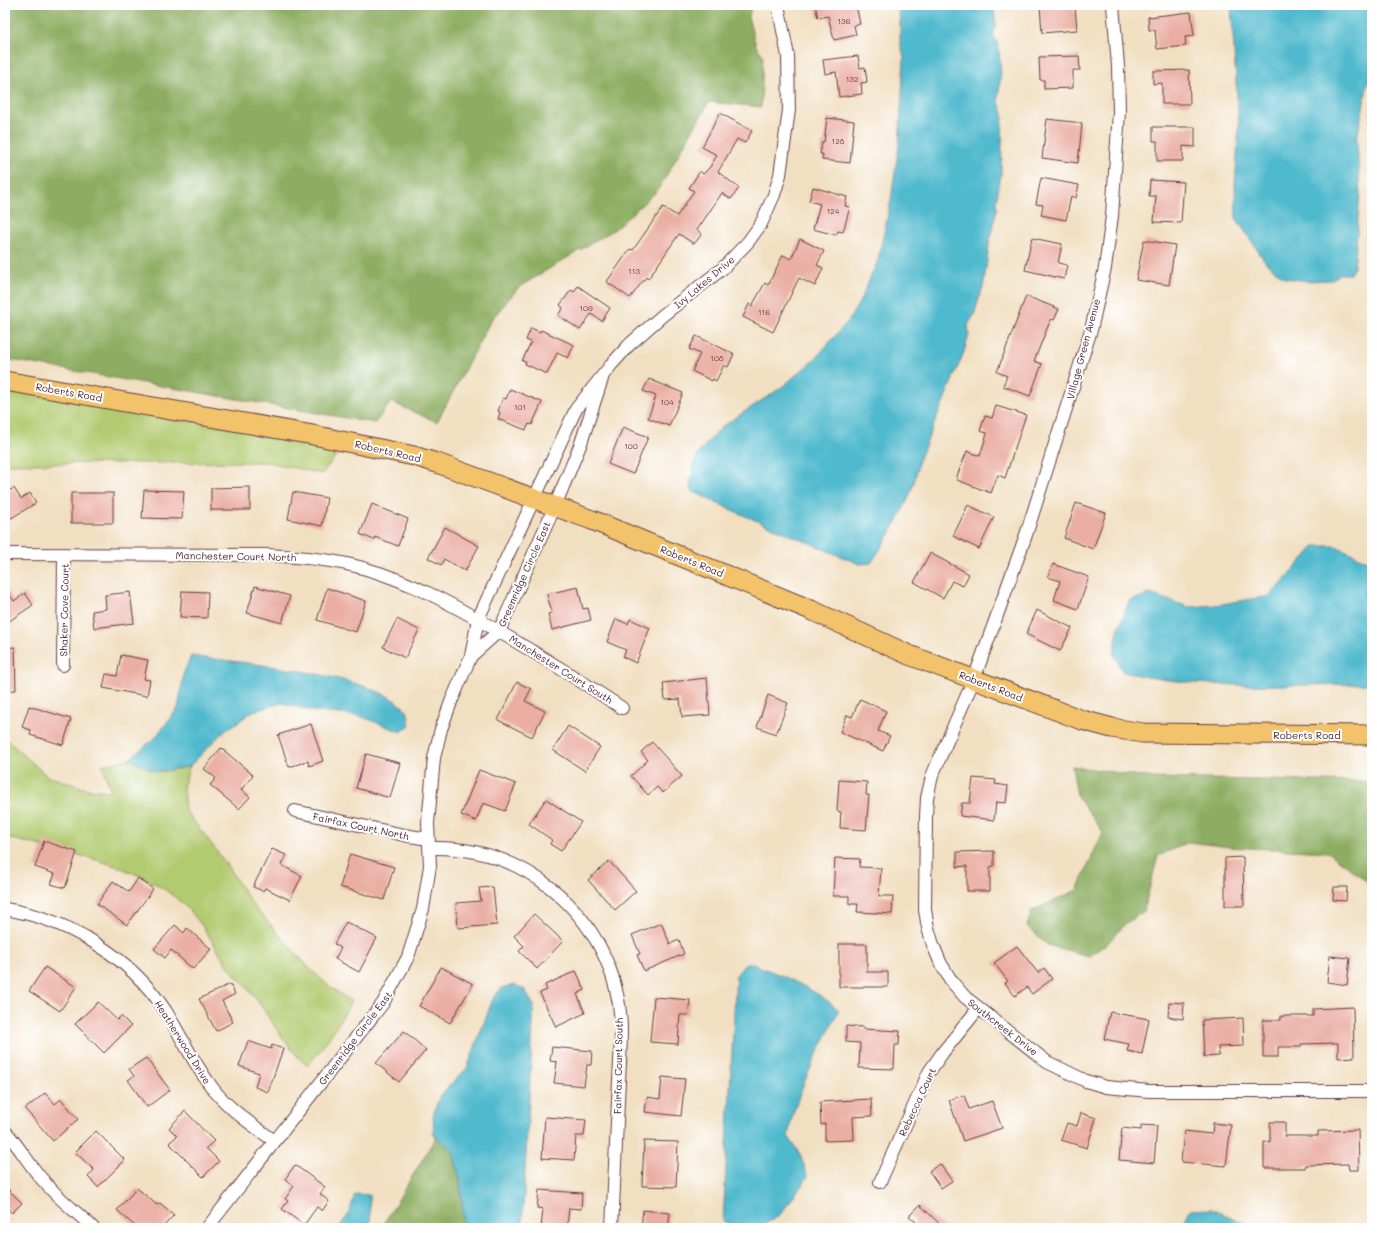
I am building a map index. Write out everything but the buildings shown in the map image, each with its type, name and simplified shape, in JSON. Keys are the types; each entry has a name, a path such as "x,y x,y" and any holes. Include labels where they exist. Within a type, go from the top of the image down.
{"main road":[{"name":"Roberts Road","path":"5,381 313,434 414,456 555,506 811,610 909,655 1082,720 1112,728 1143,733 1372,735"}],"street":[{"name":"Ivy Lakes Drive","path":"536,499 559,442 576,409 603,374 642,333 722,269 748,242 766,214 780,174 789,110 788,56 778,5"},
{"name":"Village Green Avenue","path":"974,679 1024,542 1060,429 1091,330 1104,268 1113,208 1119,112 1118,66 1113,5"},
{"name":"Ivy Lakes Drive","path":"555,506 584,436 603,374"},
{"name":"Greenridge Circle East","path":"207,1228 383,1003 397,981 408,958 423,909 430,866 429,816 434,758 441,729 471,656 478,619 536,499"},
{"name":"Greenridge Circle East","path":"471,656 499,631 555,506"},
{"name":"Manchester Court North","path":"5,554 267,554 335,561 363,568 400,581 478,619"},
{"name":"Shaker Cove Court","path":"63,665 64,555"},
{"name":"Manchester Court South","path":"478,619 622,708"},
{"name":"Southcreek Drive","path":"974,679 940,755 932,776 927,798 925,910 933,945 941,964 952,982 978,1009 1047,1062 1073,1075 1106,1087 1149,1091 1372,1091"},
{"name":"Fairfax Court North","path":"295,811 404,836 429,844"},
{"name":"Fairfax Court South","path":"429,844 447,848 470,850 506,861 528,871 559,895 575,910 589,928 606,956 614,980 621,1028 612,1228"},
{"name":"Heatherwood Drive","path":"5,909 48,920 74,931 113,956 134,973 164,1009 187,1051 215,1092 235,1111 274,1141"},
{"name":"Rebecca Court","path":"880,1182 929,1072 943,1052 978,1009"},
{"path":"5,1131 17,1144 41,1178 61,1201 93,1228"}],"green space":[{"path":"5,5 753,5 748,17 756,46 763,55 761,107 709,102 658,190 615,229 519,287 491,320 437,422 391,402 375,423 5,359"},
{"path":"5,388 346,448 335,457 322,474 268,462 5,464"},
{"path":"5,738 47,776 87,789 111,791 102,765 129,759 154,771 166,771 190,766 183,787 185,810 222,858 253,905 309,968 330,987 351,1001 331,1035 307,1066 291,1049 259,1003 228,966 197,919 184,905 166,891 146,879 100,861 5,837"},
{"path":"1072,766 1153,778 1372,782 1372,885 1328,852 1230,847 1189,842 1158,856 1143,912 1126,923 1108,943 1089,956 1047,945 1027,926 1032,911 1077,890 1103,832 1077,796"},
{"path":"436,1137 453,1151 460,1180 464,1228 381,1228"}],"water":[{"path":"897,5 993,5 996,24 993,36 997,42 1001,72 998,100 1003,113 1001,175 996,202 997,209 990,238 984,283 974,315 968,325 969,334 964,352 918,463 916,476 907,502 886,541 871,563 859,564 736,512 690,490 692,467 698,454 723,426 782,387 815,359 849,320 862,297 878,260 891,200 899,144 904,57 900,43 900,19"},
{"path":"1231,5 1372,5 1371,67 1357,139 1360,195 1354,267 1350,274 1340,274 1332,280 1307,281 1285,278 1267,264 1236,218 1235,185 1239,126"},
{"path":"1315,546 1336,546 1372,563 1372,684 1215,684 1153,678 1123,672 1114,655 1118,630 1129,601 1150,594 1189,607 1216,605 1270,596"},
{"path":"191,656 273,666 338,679 367,687 391,698 407,711 410,725 401,732 360,716 312,711 282,703 253,711 221,734 190,766 166,771 154,771 129,759 155,738 178,708 184,672"},
{"path":"747,962 783,976 807,988 818,994 839,1010 802,1087 788,1136 800,1154 808,1177 779,1216 758,1228 723,1222 736,975"},
{"path":"515,985 524,989 534,1006 522,1228 464,1228 460,1180 453,1151 434,1135 433,1115 440,1095 467,1068 494,996 502,988"},
{"path":"355,1194 369,1195 371,1228 338,1228 349,1214"},
{"path":"1211,1209 1259,1228 1181,1228 1190,1210"}]}
